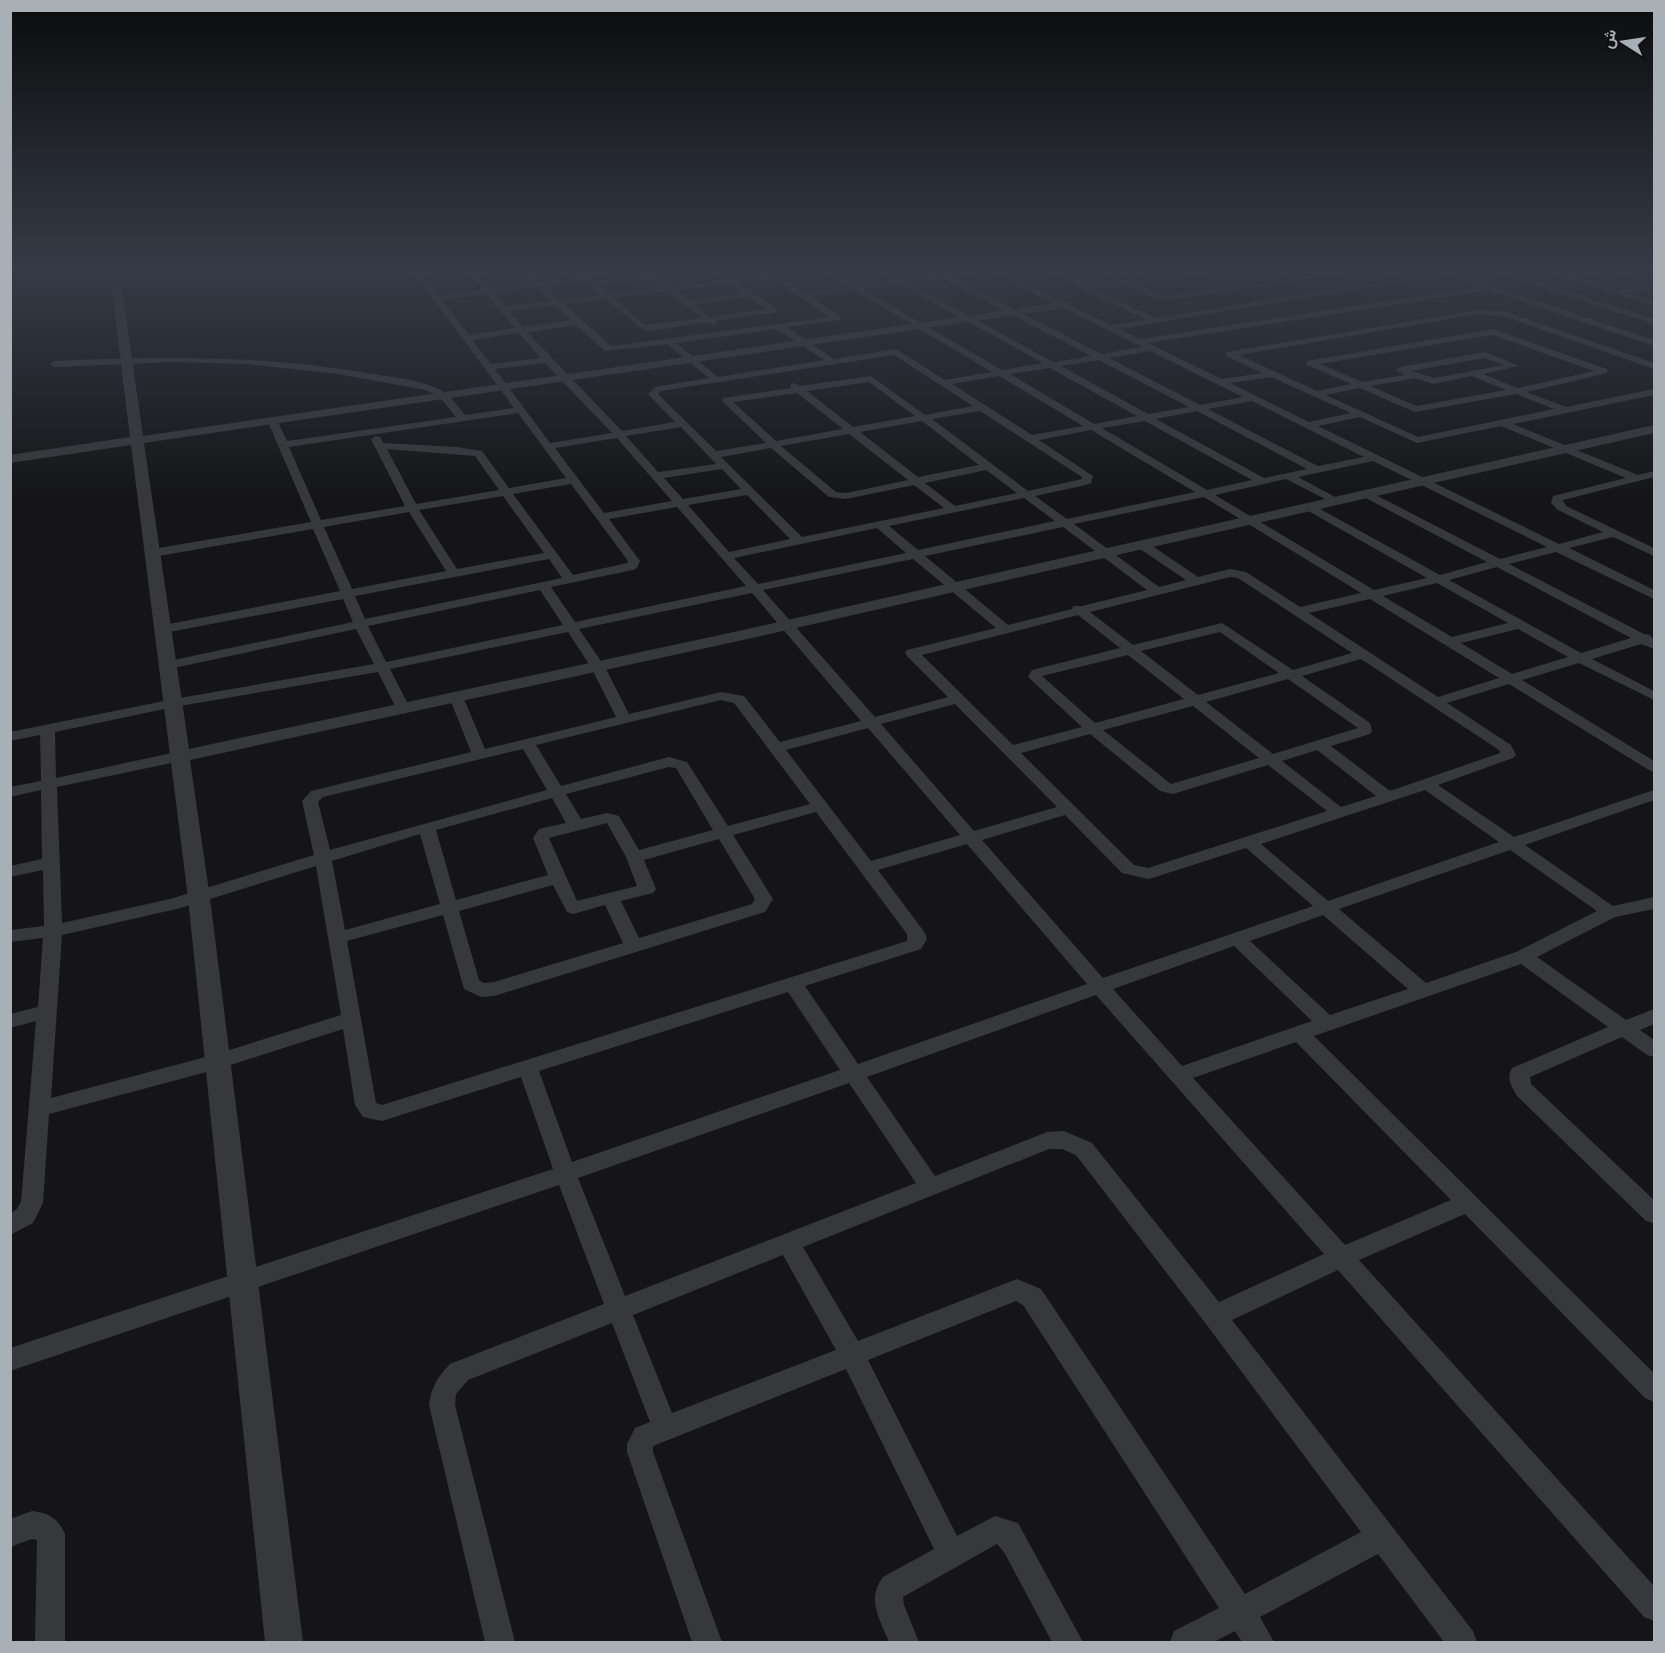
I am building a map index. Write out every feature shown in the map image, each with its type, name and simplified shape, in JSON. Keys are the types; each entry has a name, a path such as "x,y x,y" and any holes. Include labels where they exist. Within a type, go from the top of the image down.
{"street":[{"path":"125,345 199,898 284,1642"},
{"path":"169,665 633,565 634,561 602,517 472,345"},
{"path":"534,345 619,434 1099,986 1654,1607"},
{"path":"602,345 605,348 620,349 648,345"},
{"path":"674,345 715,379"},
{"path":"10,459 789,345"},
{"path":"807,345 831,361"},
{"path":"953,345 1249,519 1654,767"},
{"path":"1018,345 1262,481"},
{"path":"1077,345 1317,470"},
{"path":"1146,345 1654,595"},
{"path":"1265,345 1229,354 1358,415 1417,440 1654,392"},
{"path":"1295,345 1320,360"},
{"path":"1409,345 1310,363 1415,409 1604,373 1602,370 1533,345"},
{"path":"1531,355 1584,345"},
{"path":"1594,345 1654,366"},
{"path":"1404,346 1441,362"},
{"path":"942,383 1152,348"},
{"path":"725,556 1082,483 1087,481 1088,476 896,352 658,388 653,394 798,540"},
{"path":"1485,355 1514,366 1430,382 1400,370 1441,362 1485,355"},
{"path":"1501,360 1521,357"},
{"path":"1641,362 1654,359"},
{"path":"54,364 205,360 259,363 409,384 443,395 463,419"},
{"path":"489,368 547,360"},
{"path":"774,370 952,509"},
{"path":"1222,382 1271,374"},
{"path":"1474,374 1565,410"},
{"path":"1313,394 1414,376"},
{"path":"987,466 846,496 833,495 726,400 872,379 1155,590"},
{"path":"1028,439 1253,398"},
{"path":"1630,398 1646,404"},
{"path":"713,455 980,408"},
{"path":"283,445 522,410"},
{"path":"1309,425 1358,415"},
{"path":"273,422 361,625 404,710"},
{"path":"1503,423 1636,478"},
{"path":"548,446 683,424"},
{"path":"10,792 457,699 1654,429"},
{"path":"372,432 412,508 453,573"},
{"path":"380,446 478,453 570,580"},
{"path":"10,737 174,703 381,667 1373,458"},
{"path":"655,476 723,466"},
{"path":"1654,474 1557,498 1557,503 1562,508 1654,552"},
{"path":"1288,476 1333,500"},
{"path":"153,553 574,480"},
{"path":"602,517 749,491"},
{"path":"1364,494 1497,563 1648,637 1654,645"},
{"path":"1308,506 1580,658 1654,696"},
{"path":"879,524 1004,628"},
{"path":"1297,612 1373,596 1613,533"},
{"path":"1141,544 1194,580"},
{"path":"164,629 551,555"},
{"path":"1237,573 1436,702 1508,752 1508,755 1250,843 1149,874 1128,869 912,652 1155,590 1194,580 1237,573"},
{"path":"544,586 598,667 624,719"},
{"path":"1078,609 1339,813"},
{"path":"1450,642 1520,624"},
{"path":"1222,627 1365,726 1365,731 1173,789 1166,788 1094,730 1035,675 1129,650 1222,627"},
{"path":"1436,702 1648,637"},
{"path":"1010,751 1094,730 1362,655"},
{"path":"721,696 739,699 916,933 918,939 914,945 528,1068 382,1113 370,1111 366,1105 323,858 310,801 317,794 624,719 721,696"},
{"path":"457,699 480,754"},
{"path":"776,748 959,699"},
{"path":"10,1226 25,1216 32,1203 53,932 47,729"},
{"path":"527,743 576,825"},
{"path":"1320,745 1388,797"},
{"path":"10,936 53,932 199,898 426,828 669,762 682,765 764,899 763,904 759,908 494,989 481,990 471,984 426,828"},
{"path":"1427,784 1610,912"},
{"path":"10,1360 244,1285 1654,795"},
{"path":"634,857 819,806"},
{"path":"867,868 1068,809"},
{"path":"607,818 613,819 634,857 648,886 647,889 573,908 541,838 545,832 576,825 607,818"},
{"path":"1250,843 1328,907 1422,990"},
{"path":"10,872 52,862"},
{"path":"336,938 558,878"},
{"path":"611,899 633,946"},
{"path":"1178,1075 1523,956 1610,912 1654,903"},
{"path":"1237,939 1326,1023"},
{"path":"1523,956 1627,1028 1654,1050"},
{"path":"794,984 931,1188"},
{"path":"10,1021 47,1011"},
{"path":"1654,1016 1519,1073 1520,1084 1654,1214"},
{"path":"39,1109 218,1061 352,1018"},
{"path":"1298,1032 1468,1203 1650,1379"},
{"path":"528,1068 565,1173 665,1428"},
{"path":"498,1642 442,1405 444,1389 459,1372 1047,1141 1064,1140 1084,1149 1215,1316 1462,1642"},
{"path":"1215,1316 1342,1257 1468,1203"},
{"path":"789,1243 852,1355 951,1554"},
{"path":"706,1642 640,1452 640,1444 644,1437 1017,1290 1032,1297 1259,1642"},
{"path":"10,1533 32,1525 43,1526 51,1534 50,1642"},
{"path":"904,1642 889,1605 888,1594 893,1587 995,1530 1008,1533 1068,1642"},
{"path":"1185,1642 1382,1536"}]}
